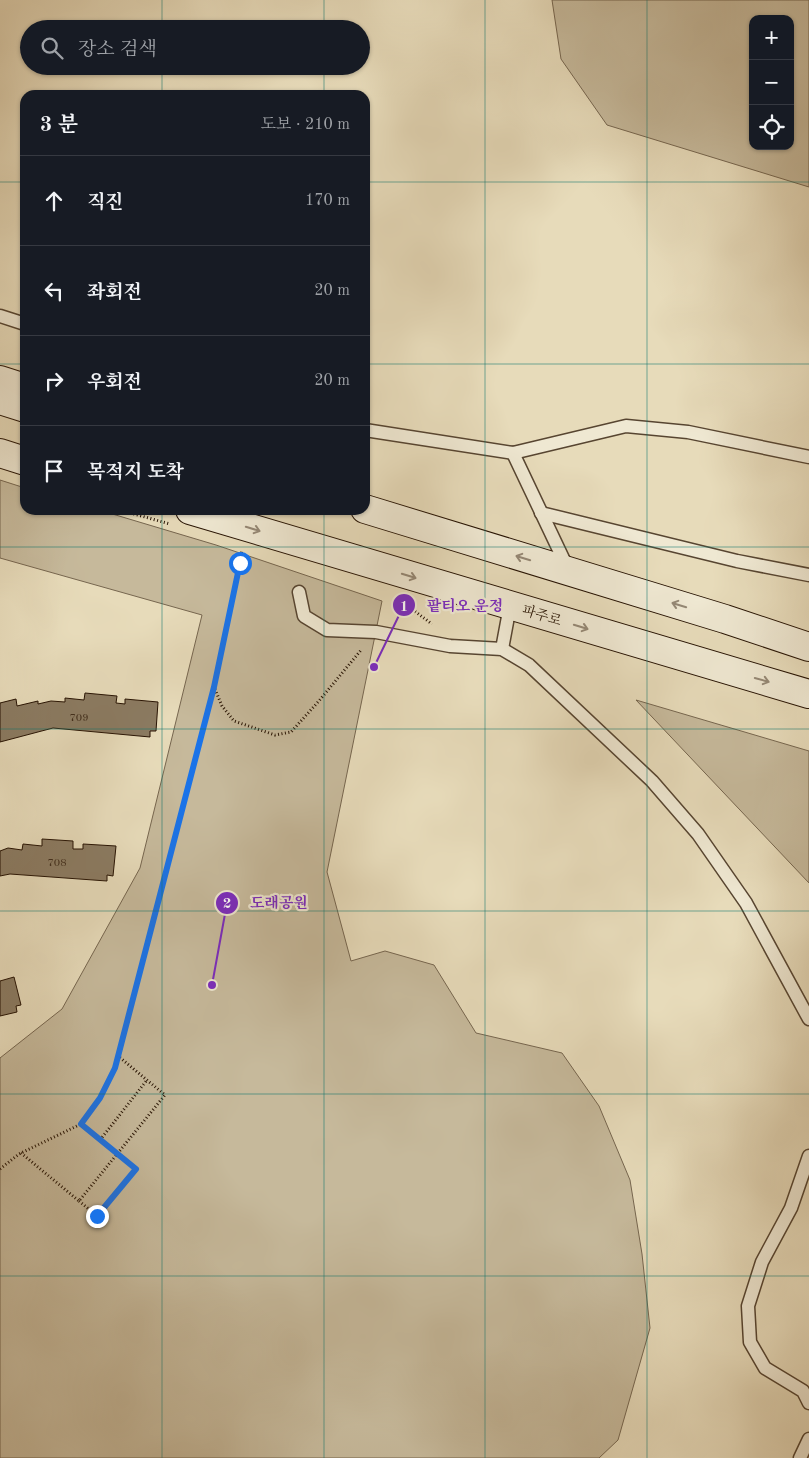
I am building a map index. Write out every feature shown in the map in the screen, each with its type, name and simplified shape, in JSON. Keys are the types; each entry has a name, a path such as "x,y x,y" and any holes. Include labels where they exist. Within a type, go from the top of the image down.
{"main road":[{"path":"0,380 20,386"},
{"path":"0,400 20,406"},
{"path":"0,453 20,459"},
{"path":"370,511 725,619 809,648"},
{"name":"파주로","path":"207,515 809,694"}],"lane":[{"path":"0,316 20,322"},
{"path":"370,431 513,453 626,426 688,432 809,457"},
{"path":"513,453 569,572"},
{"path":"541,513 737,561 809,575"},
{"path":"299,592 304,616 327,630 376,632 450,646 502,649 529,665 652,781 698,834 746,903 809,1019"},
{"path":"502,649 510,606"},
{"path":"809,1156 791,1208 762,1262 748,1306 750,1342 764,1368 803,1391 809,1403"},
{"path":"800,1458 809,1440"}],"path":[{"path":"0,1170 21,1153 81,1124 100,1098 115,1068 214,687 244,545"},
{"path":"214,687 222,706 234,721 275,735 291,732 376,632"},
{"path":"78,1201 165,1096 118,1056"},
{"path":"100,1140 147,1080"},
{"path":"21,1153 97,1216 136,1169 81,1124"}],"shaded area":[{"path":"552,0 809,0 809,187 607,125 561,59"},
{"path":"0,480 20,486 20,515 116,515 216,545 382,601 327,872 351,961 385,951 434,965 476,1033 562,1053 599,1106 630,1180 642,1254 650,1328 618,1440 599,1458 0,1458 0,1058 62,1009 140,868 202,615 0,558"},
{"path":"636,700 809,751 809,883"}],"building":[{"path":"85,693 117,696 116,703 125,704 125,699 158,702 156,731 150,731 150,737 53,728 0,742 0,703 16,699 17,706 38,701 38,704 51,701 65,702 65,698 84,700"},
{"path":"42,839 73,841 73,849 83,849 83,844 116,846 113,876 107,875 107,881 10,874 0,876 0,851 8,848 22,850 23,844 42,846"},
{"path":"14,977 21,1005 16,1006 17,1012 0,1016 0,981"}],"place":[{"name":"팥티오 운정","path":"374,667"},
{"name":"도래공원","path":"212,985"}],"route":[{"path":"97,1216 136,1169 81,1124 100,1098 115,1068 214,687 240,563"}]}
